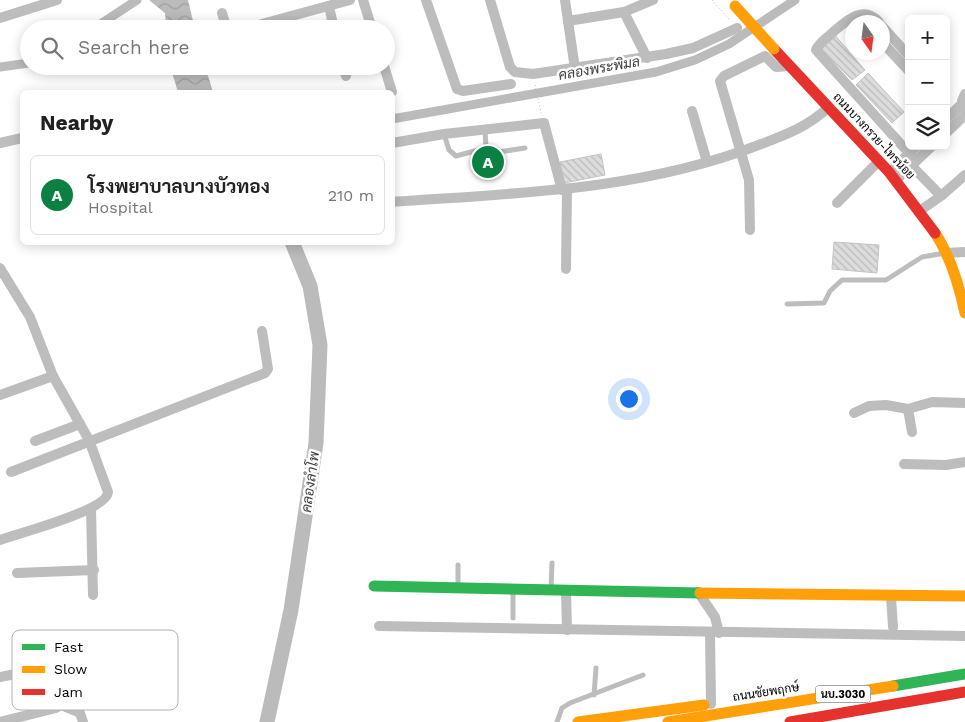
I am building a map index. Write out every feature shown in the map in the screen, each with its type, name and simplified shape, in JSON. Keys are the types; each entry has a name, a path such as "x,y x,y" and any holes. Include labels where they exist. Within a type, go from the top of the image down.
{"main road":[{"name":"ถนนบางกรวย-ไทรน้อย","path":"732,3 879,160 921,210 945,253 965,309"},
{"path":"374,586 891,597 965,596"},
{"name":"ถนนชัยพฤกษ์","path":"668,722 965,674"},
{"name":"นบ.3030","path":"790,722 965,692"},
{"path":"578,722 712,704 759,708"}],"street":[{"path":"0,18 57,0"},
{"path":"277,20 350,0"},
{"path":"363,0 369,20"},
{"path":"426,0 456,89 463,90 511,84"},
{"path":"490,0 513,70 533,74 647,58 693,48 738,28"},
{"path":"565,0 575,68"},
{"path":"568,21 624,12 653,0"},
{"path":"329,6 332,20"},
{"path":"624,12 647,58"},
{"path":"222,13 224,20"},
{"path":"845,23 816,50 912,157 941,196"},
{"path":"890,45 905,54"},
{"path":"890,45 905,66"},
{"path":"750,230 749,180 720,81 724,76 764,56 776,67 790,66"},
{"path":"387,75 391,90"},
{"path":"950,112 964,102"},
{"path":"395,202 565,190 614,183 707,162 741,151 801,128 829,107"},
{"path":"692,111 707,162"},
{"path":"950,128 965,115"},
{"path":"395,142 444,134 544,123 565,190 566,269"},
{"path":"0,143 20,138"},
{"path":"893,176 912,157 925,150"},
{"path":"837,203 879,160"},
{"path":"921,210 965,175"},
{"path":"945,253 965,252"},
{"path":"0,268 30,317 53,376 89,440 108,492 105,500 91,509 0,540"},
{"path":"11,472 89,440 266,373 268,369 262,331"},
{"path":"0,395 53,376"},
{"path":"854,413 869,406 886,405 908,409 932,402 965,403"},
{"path":"908,409 912,432"},
{"path":"35,441 80,424"},
{"path":"904,464 946,465 965,462"},
{"path":"91,509 94,595"},
{"path":"17,573 94,570"},
{"path":"566,591 567,630"},
{"path":"698,592 715,617 712,704"},
{"path":"891,597 893,627"},
{"path":"379,626 965,636"},
{"path":"0,722 44,710"},
{"path":"73,710 80,713 83,722"}],"lane":[{"path":"485,130 486,148"},
{"path":"444,134 449,150 456,156 486,148 498,152 525,148"},
{"path":"787,304 824,303 830,291 842,280 886,280 922,257 945,253"},
{"path":"551,590 552,563"},
{"path":"458,565 458,588"},
{"path":"513,589 513,618"},
{"path":"594,694 596,668"},
{"path":"557,722 562,708 643,675"}],"path":[{"path":"534,80 540,111"}],"water":[{"path":"149,0 188,0 193,20 166,20 165,13"},
{"path":"173,75 208,75 212,90 177,90"}],"building":[{"path":"833,33 845,47 845,60 856,60 865,70 852,80 818,46"},
{"path":"868,73 904,112 892,123 856,85"},
{"path":"601,154 605,175 564,183 560,162"},
{"path":"834,242 879,245 877,273 832,269"}],"waterway":[{"path":"107,20 137,0"},
{"name":"คลองพระพิมล","path":"395,118 656,72 695,60 729,44 795,0"},
{"path":"0,67 20,64"},
{"name":"คลองลำโพ","path":"267,722 291,610 316,443 320,345 310,286 293,245"}],"traffic: fast":[{"path":"374,586 700,593"},
{"path":"893,686 965,674"}],"traffic: slow":[{"path":"735,6 774,49"},
{"path":"935,233 946,252 954,272 965,313"},
{"path":"700,593 965,596"},
{"path":"668,722 893,686"},
{"path":"578,722 704,705"}],"traffic: jam":[{"path":"774,49 889,172 935,233"},
{"path":"790,722 965,692"}],"place":[{"name":"โรงพยาบาลบางบัวทอง","path":"488,162"}]}
